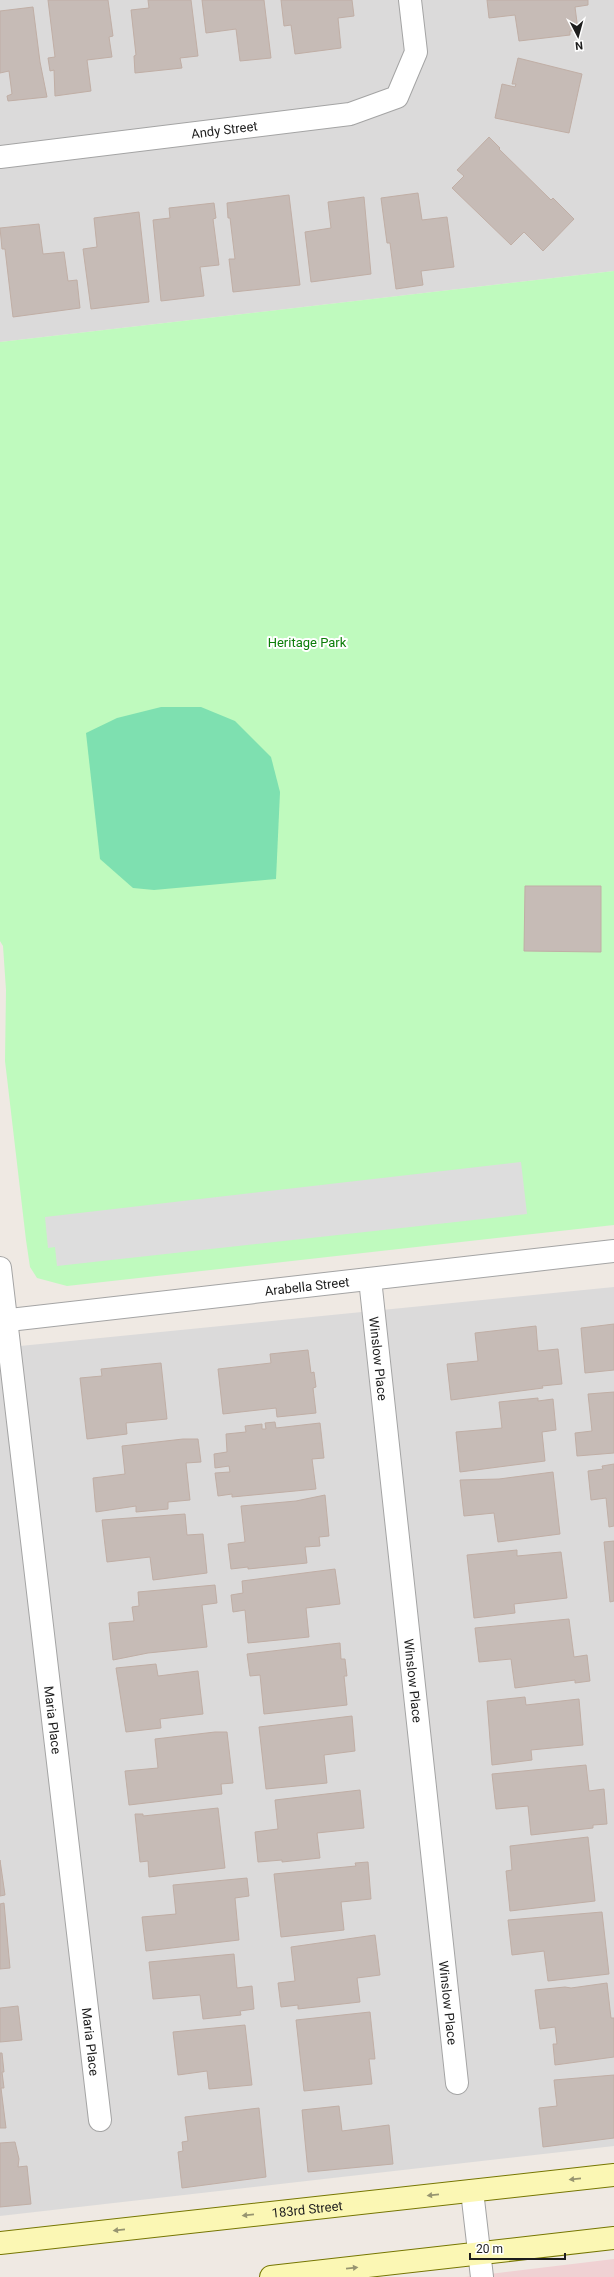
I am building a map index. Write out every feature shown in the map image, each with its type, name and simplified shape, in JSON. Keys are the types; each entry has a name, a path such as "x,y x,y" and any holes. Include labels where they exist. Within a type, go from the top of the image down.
{"street":[{"name":"Andy Street","path":"0,157 350,114 397,97 416,52 410,0"},
{"name":"Arabella Street","path":"3,1321 614,1251"},
{"name":"Maria Place","path":"0,1268 3,1321 100,2120"},
{"name":"Winslow Place","path":"370,1279 457,2083"},
{"name":"183rd Street","path":"0,2243 614,2175"},
{"path":"472,2190 482,2277"},
{"path":"271,2277 614,2238"}],"shaded area":[{"path":"0,0 614,0 614,271 0,342"},
{"path":"521,1162 527,1214 57,1266 55,1247 48,1248 45,1217"},
{"path":"614,1287 614,2146 0,2216 0,1348"},
{"path":"614,2259 614,2277 465,2277"}],"green space":[{"name":"Heritage Park","path":"614,271 614,1225 67,1286 37,1278 30,1267 26,1240 5,1061 6,990 3,946 0,941 0,342"},
{"path":"161,707 201,707 235,721 271,757 280,792 276,879 154,890 133,888 100,859 86,733 117,718"}],"building":[{"path":"48,0 108,0 113,36 109,37 112,57 87,60 91,91 55,96 54,70 50,71 48,58 55,57"},
{"path":"148,0 191,0 198,56 180,58 182,68 135,73 134,56 136,55 131,10 149,8"},
{"path":"202,0 264,0 271,58 240,61 236,29 206,33"},
{"path":"281,0 352,0 354,16 338,18 341,48 295,54 291,25 284,26"},
{"path":"487,0 588,0 588,5 575,7 578,30 570,31 570,35 519,41 515,15 489,18"},
{"path":"33,7 40,62 47,97 8,101 7,96 12,94 9,71 0,73 0,11"},
{"path":"518,58 582,74 569,133 495,118 502,84 515,87 516,84 512,84"},
{"path":"489,137 500,148 499,149 551,200 553,198 574,219 543,251 524,232 511,245 452,188 464,176 457,170"},
{"path":"418,193 422,220 447,217 454,267 421,271 423,285 396,289 390,243 387,243 381,198"},
{"path":"289,195 300,285 233,292 229,259 235,259 227,203"},
{"path":"364,197 371,274 311,282 305,232 331,228 328,202"},
{"path":"214,203 216,218 213,219 219,265 200,267 204,296 161,301 153,220 170,218 169,208"},
{"path":"139,212 149,302 91,309 83,249 97,247 94,218"},
{"path":"39,224 43,254 64,252 68,281 77,280 80,308 13,317 5,249 2,249 0,228"},
{"path":"525,886 601,886 601,952 524,951"},
{"path":"614,1324 614,1370 585,1373 581,1328"},
{"path":"536,1326 538,1351 558,1349 562,1384 542,1386 543,1388 451,1400 447,1364 478,1361 475,1333"},
{"path":"308,1350 311,1373 314,1372 316,1387 313,1388 316,1413 277,1417 276,1408 223,1414 218,1369 271,1363 270,1354"},
{"path":"161,1363 167,1419 126,1423 127,1434 87,1439 80,1378 102,1376 101,1369"},
{"path":"614,1392 614,1453 577,1456 575,1433 592,1431 588,1394"},
{"path":"538,1398 538,1401 553,1399 556,1430 542,1432 545,1461 460,1472 456,1432 502,1428 499,1402"},
{"path":"275,1422 276,1428 320,1423 324,1458 312,1459 316,1489 232,1497 232,1494 218,1496 215,1473 230,1472 229,1466 215,1468 214,1454 227,1452 226,1434 246,1432 245,1426 262,1424 262,1429 266,1429 265,1423"},
{"path":"183,1439 198,1439 201,1462 186,1463 190,1500 168,1502 168,1509 136,1512 136,1506 96,1512 93,1478 125,1474 122,1446"},
{"path":"614,1464 614,1526 609,1527 606,1498 591,1500 588,1471 603,1469 602,1466"},
{"path":"553,1472 560,1534 498,1542 494,1513 464,1516 460,1480 499,1479"},
{"path":"325,1495 329,1536 319,1537 320,1546 305,1547 307,1563 248,1569 248,1567 231,1569 228,1544 245,1542 241,1506 296,1501"},
{"path":"185,1514 187,1535 203,1534 207,1573 153,1580 150,1557 107,1562 102,1520"},
{"path":"614,1541 614,1601 610,1602 604,1542"},
{"path":"517,1550 517,1556 561,1552 567,1598 514,1604 515,1613 474,1618 467,1555"},
{"path":"335,1569 340,1604 306,1608 309,1637 248,1643 245,1610 233,1612 231,1595 243,1593 242,1581"},
{"path":"215,1585 217,1603 202,1605 207,1647 148,1653 113,1660 109,1623 134,1621 132,1607 139,1606 138,1592"},
{"path":"569,1619 574,1657 587,1655 590,1681 575,1683 575,1680 515,1688 511,1659 479,1662 475,1628"},
{"path":"340,1643 341,1659 345,1659 347,1676 344,1676 347,1705 264,1714 260,1675 250,1676 247,1654"},
{"path":"156,1664 158,1676 198,1671 203,1714 160,1719 161,1728 126,1732 116,1668"},
{"path":"525,1697 526,1705 579,1699 583,1745 531,1750 532,1760 492,1765 487,1701"},
{"path":"352,1716 355,1751 324,1755 327,1783 266,1789 259,1727"},
{"path":"227,1732 233,1783 221,1784 222,1794 129,1805 125,1771 158,1768 155,1739"},
{"path":"586,1765 589,1791 604,1789 607,1824 593,1825 593,1828 531,1835 528,1806 496,1809 492,1774"},
{"path":"360,1790 364,1828 317,1833 320,1858 282,1862 282,1860 258,1862 255,1832 278,1829 275,1800"},
{"path":"218,1808 225,1868 149,1877 148,1861 140,1862 135,1814 143,1814 143,1816"},
{"path":"588,1837 595,1901 510,1911 506,1871 512,1870 510,1846"},
{"path":"0,1860 5,1895 0,1896"},
{"path":"368,1862 371,1899 341,1902 344,1930 281,1937 274,1874 356,1866 355,1863"},
{"path":"247,1878 249,1896 235,1898 239,1940 146,1951 142,1917 176,1914 173,1885"},
{"path":"4,1903 10,1968 0,1969 0,1904"},
{"path":"602,1912 609,1974 548,1981 544,1951 512,1955 508,1920"},
{"path":"375,1935 380,1975 357,1978 360,2002 298,2009 298,2005 281,2007 278,1983 295,1981 291,1947"},
{"path":"234,1954 237,1988 252,1986 254,2009 240,2011 241,2015 203,2019 200,1995 153,1999 149,1962"},
{"path":"607,1983 611,2018 614,2018 614,2057 555,2065 553,2044 557,2044 555,2027 540,2029 535,1990 565,1987 571,1988"},
{"path":"18,2006 22,2040 0,2042 0,2008"},
{"path":"370,2012 375,2059 369,2059 372,2084 304,2091 296,2020"},
{"path":"245,2025 252,2085 209,2089 207,2071 178,2075 173,2032"},
{"path":"0,2053 2,2053 4,2072 2,2072 4,2088 1,2088 6,2128 0,2128"},
{"path":"614,2075 614,2138 543,2147 539,2108 557,2106 554,2080"},
{"path":"339,2106 342,2131 389,2125 393,2164 308,2172 302,2110"},
{"path":"259,2108 266,2177 182,2188 178,2152 183,2151 182,2142 188,2141 185,2117"},
{"path":"15,2142 19,2159 18,2167 27,2166 31,2204 0,2207 0,2143"}]}
